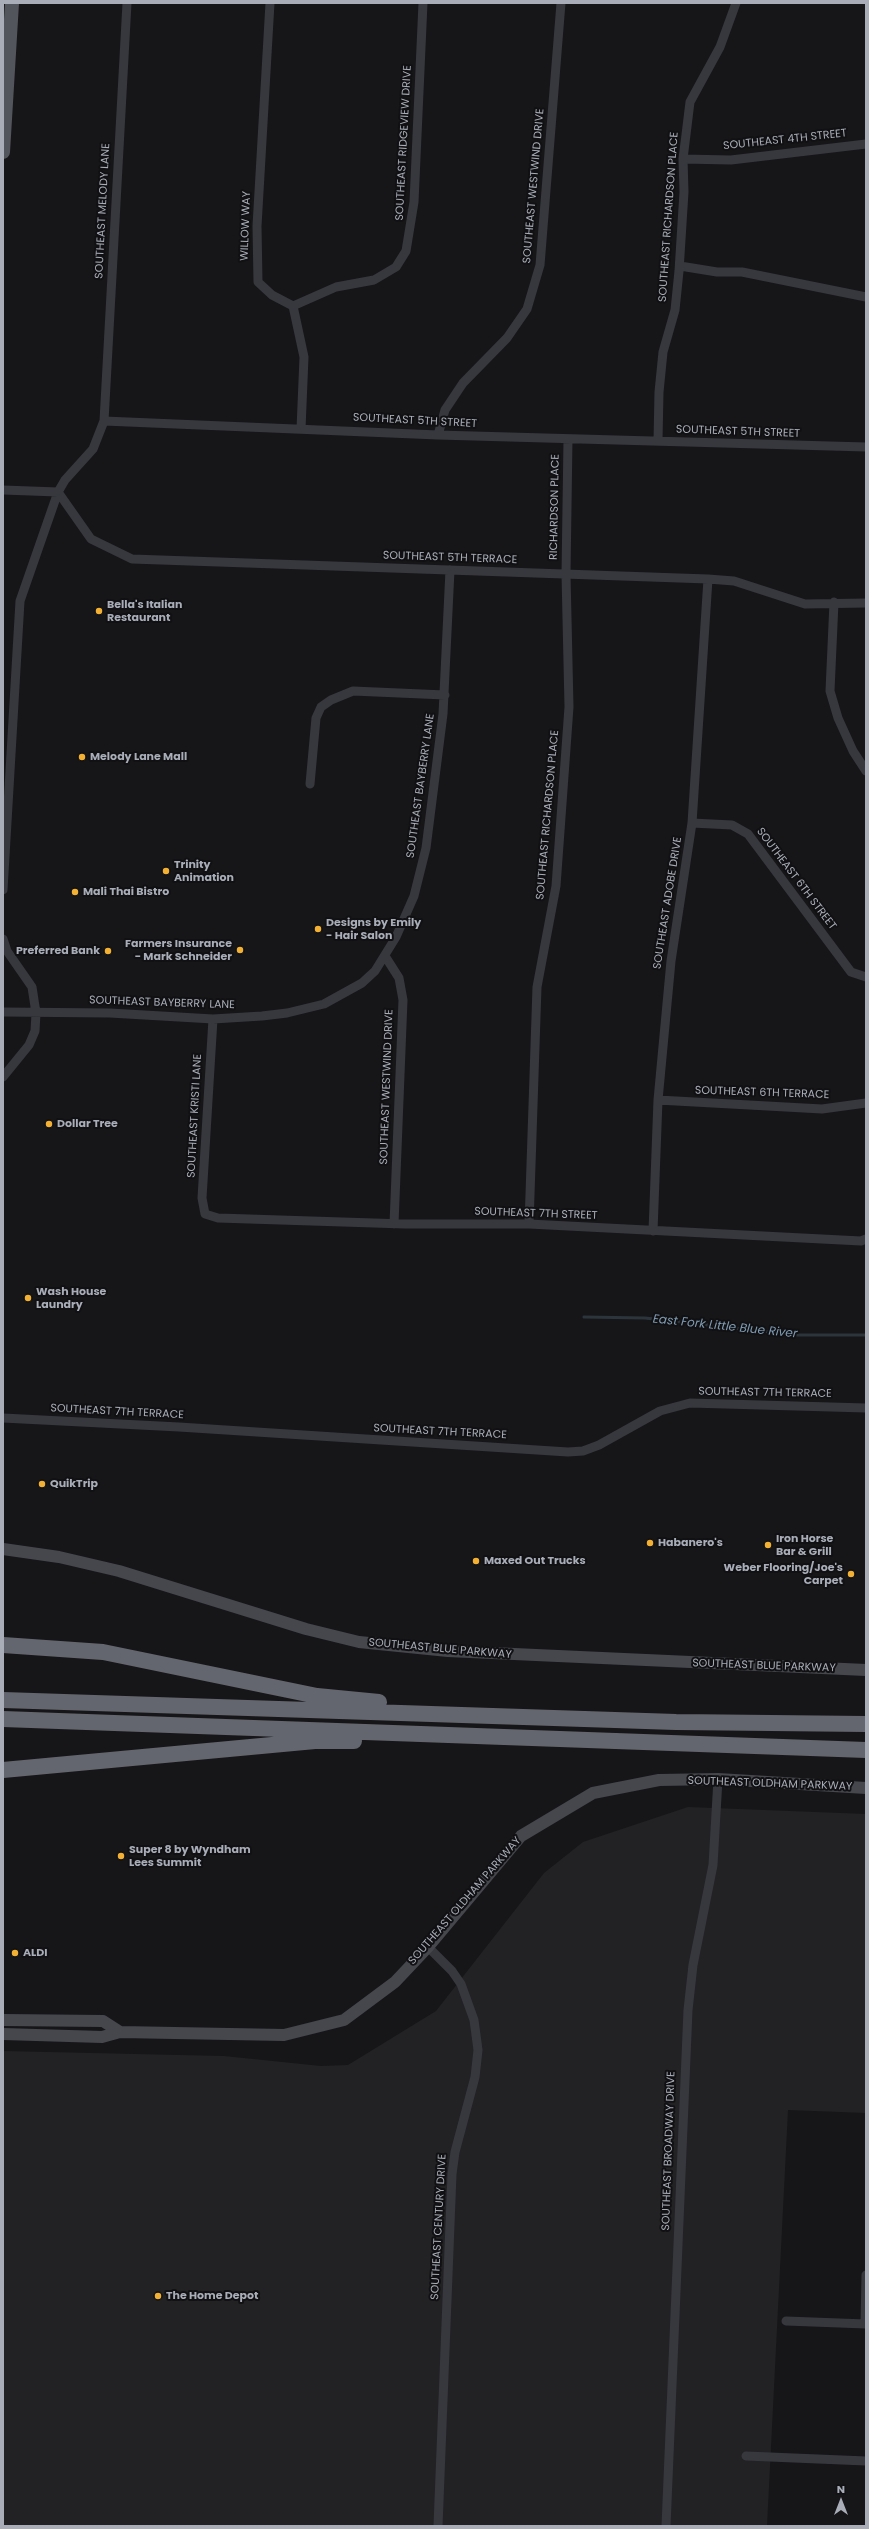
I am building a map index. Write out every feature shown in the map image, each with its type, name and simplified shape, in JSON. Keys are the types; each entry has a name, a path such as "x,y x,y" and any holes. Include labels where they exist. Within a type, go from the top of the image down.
{"highway":[{"path":"3,1644 103,1652 317,1696 434,1707 449,1714"},
{"path":"3,1700 676,1722 866,1724"},
{"path":"3,1719 487,1735 866,1750"},
{"path":"3,1770 315,1741 405,1740 468,1742 487,1735"}],"main road":[{"path":"3,152 12,3"}],"street":[{"name":"SOUTHEAST MELODY LANE","path":"104,421 127,3"},
{"name":"WILLOW WAY","path":"270,3 257,226 258,282 272,295 293,306"},
{"name":"SOUTHEAST RIDGEVIEW DRIVE","path":"293,306 336,287 374,280 396,267 406,251 414,202 423,3"},
{"name":"SOUTHEAST WESTWIND DRIVE","path":"438,435 445,410 463,383 507,338 527,309 540,265 561,3"},
{"name":"SOUTHEAST RICHARDSON PLACE","path":"658,441 659,392 663,352 675,310 680,266 684,192 683,159 690,102 720,47 736,3"},
{"name":"SOUTHEAST 4TH STREET","path":"683,159 753,158 831,146 866,144"},
{"path":"680,266 716,272 742,272 866,297"},
{"path":"293,306 304,357 301,429"},
{"name":"SOUTHEAST 5TH STREET","path":"104,421 438,435 866,447"},
{"path":"3,890 20,601 58,492 65,480 93,449 104,421"},
{"name":"RICHARDSON PLACE","path":"566,574 568,439"},
{"path":"3,490 58,492"},
{"name":"SOUTHEAST 5TH TERRACE","path":"58,492 91,539 132,559 708,579 734,581 805,604 834,602 866,604"},
{"name":"SOUTHEAST BAYBERRY LANE","path":"3,1012 110,1013 213,1019 287,1013 324,1004 362,983 375,971 385,956 414,896 429,830 444,696 450,570"},
{"name":"SOUTHEAST RICHARDSON PLACE","path":"529,1224 536,987 556,886 569,707 566,574"},
{"name":"SOUTHEAST ADOBE DRIVE","path":"653,1231 658,1100 670,961 692,822 708,579"},
{"path":"834,602 830,691 838,718 853,751 866,771"},
{"path":"310,784 316,718 321,707 331,700 353,691 444,696"},
{"name":"SOUTHEAST 6TH STREET","path":"692,822 732,825 748,834 851,972 866,977"},
{"path":"3,939 7,951 32,987 36,1013 35,1032 30,1045 3,1077"},
{"name":"SOUTHEAST WESTWIND DRIVE","path":"385,956 399,978 403,1000 394,1224"},
{"name":"SOUTHEAST KRISTI LANE","path":"205,1214 202,1198 213,1019"},
{"name":"SOUTHEAST 6TH TERRACE","path":"658,1100 822,1109 866,1103"},
{"name":"SOUTHEAST 7TH STREET","path":"205,1214 218,1218 394,1224 529,1224 653,1231 866,1239"},
{"name":"SOUTHEAST 7TH TERRACE","path":"3,1418 179,1427 568,1452 583,1450 599,1445 660,1411 690,1403 866,1408"},
{"name":"SOUTHEAST BLUE PARKWAY","path":"3,1549 37,1553 119,1571 306,1629 359,1642 448,1652 866,1670"},
{"name":"SOUTHEAST OLDHAM PARKWAY","path":"3,2034 102,2037 120,2032 284,2035 344,2020 395,1982 428,1947 522,1836 589,1796 659,1780 718,1779 866,1788"},
{"name":"SOUTHEAST BROADWAY DRIVE","path":"666,2526 688,2010 693,1965 714,1865 718,1779"},
{"name":"SOUTHEAST CENTURY DRIVE","path":"428,1947 452,1971 461,1984 474,2020 478,2050 475,2077 455,2152 452,2174 438,2526"},
{"path":"3,2020 103,2021 120,2032"},
{"path":"786,2321 865,2324 866,2275"},
{"path":"746,2456 866,2460"}],"shaded area":[{"path":"688,1807 866,1814 866,2113 788,2110 767,2526 3,2526 3,2051 224,2056 321,2066 348,2065 436,2011 544,1873 583,1842"}],"waterway":[{"name":"East Fork Little Blue River","path":"584,1317 645,1318 797,1335 866,1335"}],"place":[{"name":"Bella's Italian Restaurant","path":"99,611"},
{"name":"Melody Lane Mall","path":"82,757"},
{"name":"Trinity Animation","path":"166,871"},
{"name":"Mali Thai Bistro","path":"75,892"},
{"name":"Designs by Emily - Hair Salon","path":"318,929"},
{"name":"Farmers Insurance - Mark Schneider","path":"240,950"},
{"name":"Preferred Bank","path":"108,951"},
{"name":"Dollar Tree","path":"49,1124"},
{"name":"Wash House Laundry","path":"28,1298"},
{"name":"QuikTrip","path":"42,1484"},
{"name":"Habanero's","path":"650,1543"},
{"name":"Iron Horse Bar & Grill","path":"768,1545"},
{"name":"Maxed Out Trucks","path":"476,1561"},
{"name":"Weber Flooring/Joe's Carpet","path":"851,1574"},
{"name":"Super 8 by Wyndham Lees Summit","path":"121,1856"},
{"name":"ALDI","path":"15,1953"},
{"name":"The Home Depot","path":"158,2296"}]}
